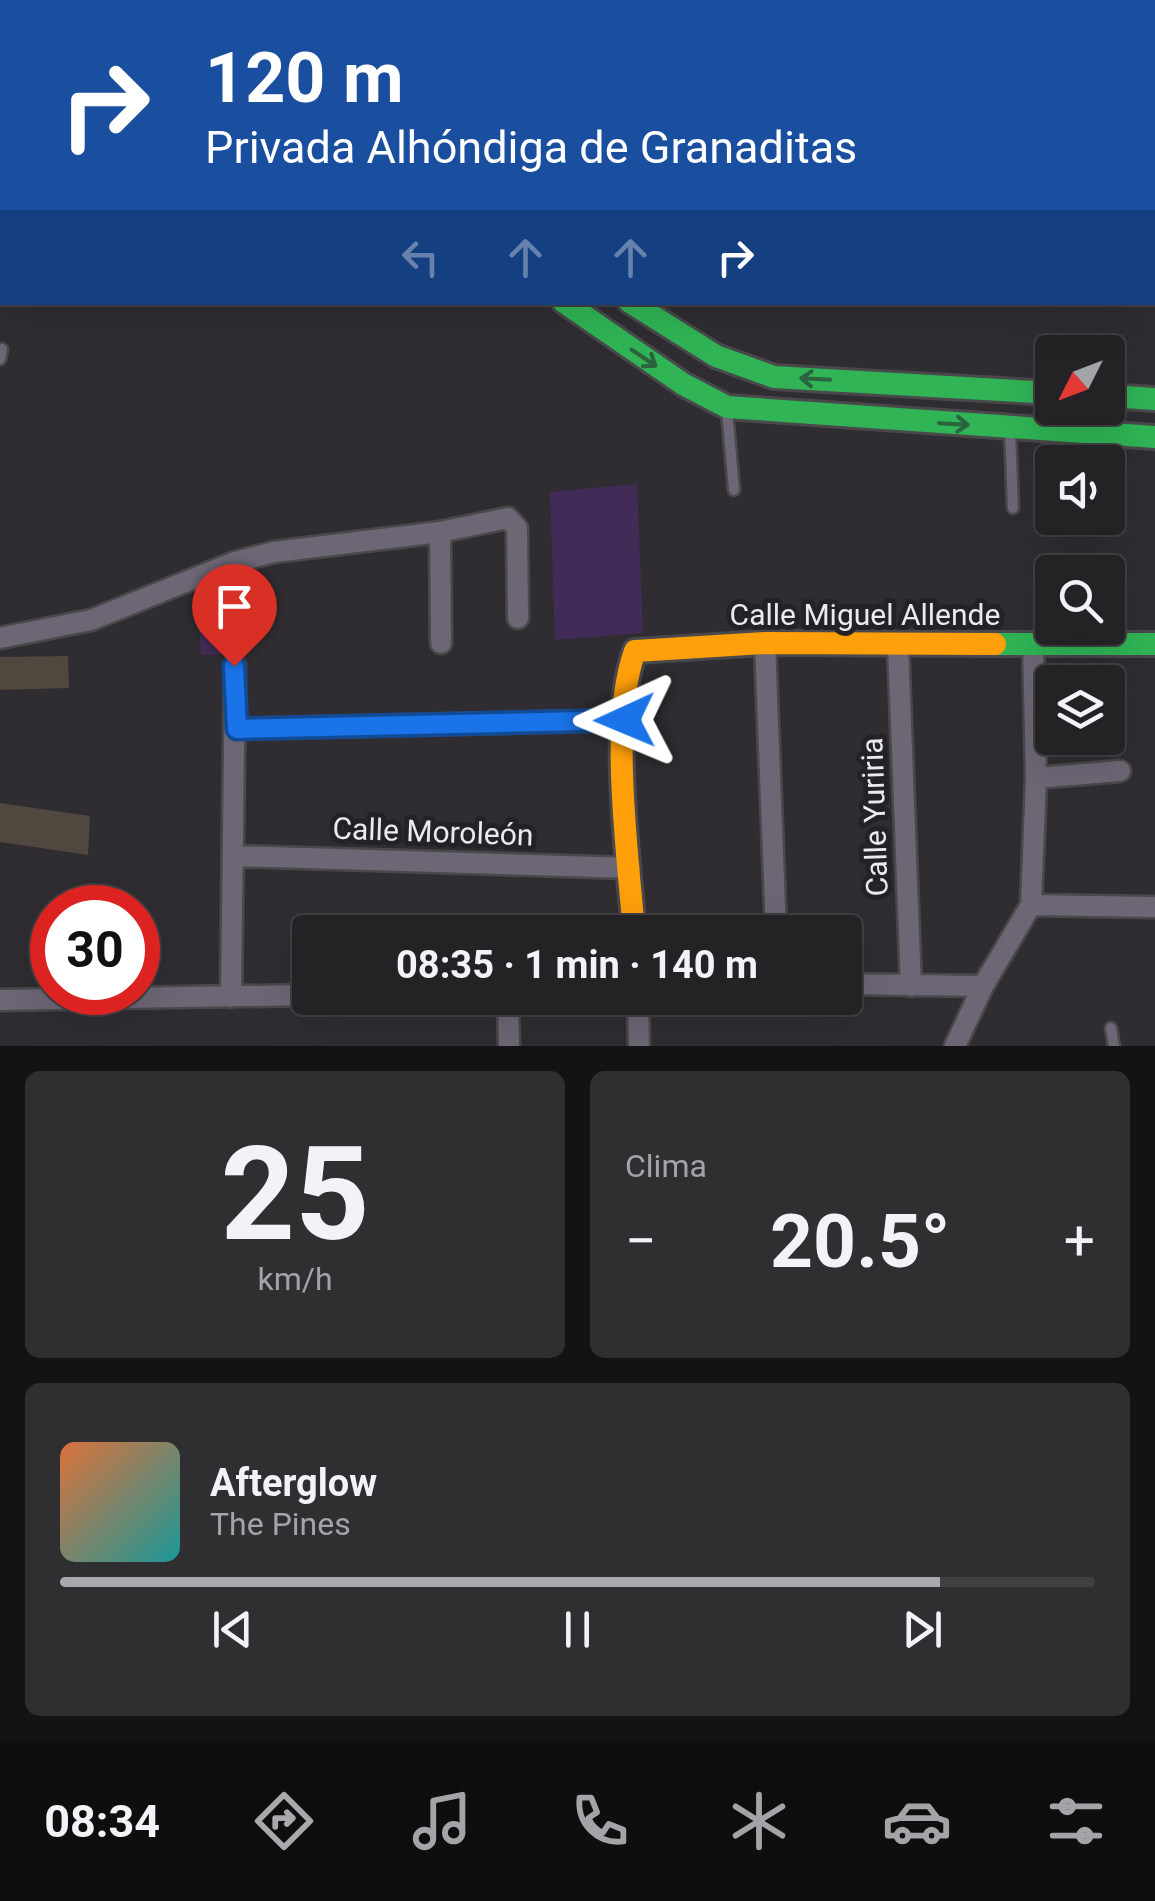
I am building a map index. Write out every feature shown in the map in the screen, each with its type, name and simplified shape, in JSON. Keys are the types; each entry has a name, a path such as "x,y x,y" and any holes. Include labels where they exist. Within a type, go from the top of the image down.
{"main road":[{"path":"568,305 683,384 727,408 1155,438"},
{"path":"634,305 704,354 743,370 774,377 1035,392"},
{"path":"1125,397 1155,399"},
{"name":"Calle Miguel Allende","path":"625,720 626,669 636,651 765,643 1155,644"},
{"path":"625,720 633,915"}],"street":[{"path":"0,638 91,620 236,562 274,552 440,532 508,518 517,528 518,618"},
{"path":"440,532 441,643"},
{"path":"765,643 775,915"},
{"path":"955,1046 983,986 1031,905 1036,778 1033,644"},
{"name":"Calle Yuriria","path":"898,645 911,986"},
{"path":"231,997 237,729 234,666"},
{"path":"237,729 625,720"},
{"path":"1036,778 1120,771"},
{"name":"Calle Moroleón","path":"234,856 630,868"},
{"path":"1031,905 1154,908"},
{"path":"862,985 983,986"},
{"path":"0,1000 292,995"},
{"path":"508,1015 509,1046"},
{"path":"639,1015 640,1046"}],"lane":[{"path":"727,408 734,490"},
{"path":"1010,427 1012,508"},
{"path":"1110,1028 1114,1046"}],"shaded area":[{"path":"637,484 643,633 555,640 550,492"},
{"path":"244,585 240,654 201,655 197,597"}],"building":[{"path":"68,656 69,688 0,690 0,657"},
{"path":"0,803 90,816 88,855 0,842"}],"traffic: fast":[{"path":"568,305 683,384 727,407 1155,437"},
{"path":"635,305 716,356 774,377 1035,392"},
{"path":"1125,397 1155,399"},
{"path":"995,644 1155,644"}],"traffic: slow":[{"path":"633,915 622,750 627,680 635,651 765,643 995,644"}],"route":[{"path":"234,666 237,729 625,720"}]}
